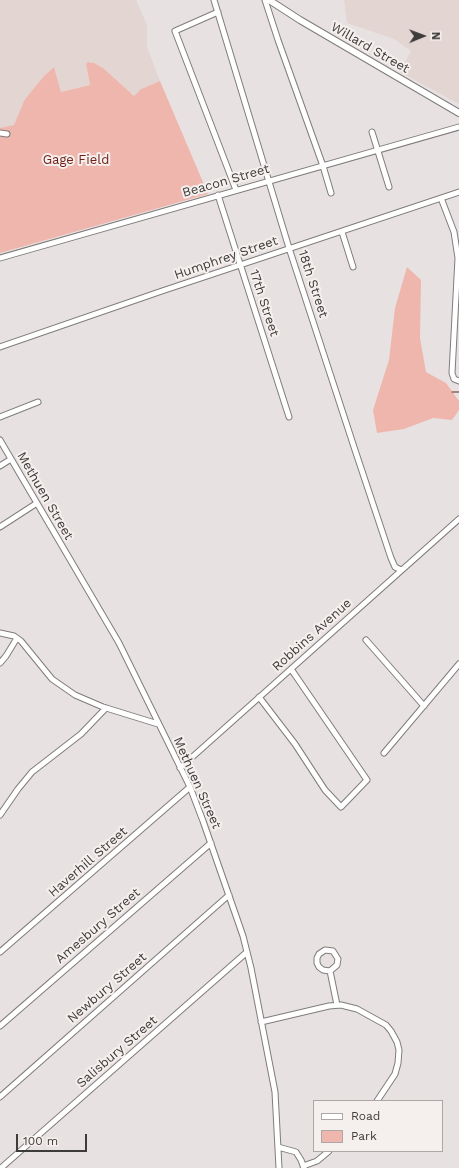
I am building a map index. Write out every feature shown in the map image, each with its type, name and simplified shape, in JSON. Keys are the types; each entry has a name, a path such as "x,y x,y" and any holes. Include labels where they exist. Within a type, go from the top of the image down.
{"main road":[{"name":"Willard Street","path":"269,0 300,20 459,113"}],"street":[{"name":"18th Street","path":"214,0 270,180 289,248 390,558 395,566 401,570"},
{"path":"265,0 331,193"},
{"path":"218,12 175,31 236,190"},
{"name":"Beacon Street","path":"0,258 459,127"},
{"path":"372,132 389,188"},
{"path":"0,133 7,134"},
{"name":"Humphrey Street","path":"0,347 289,248 342,232 459,192"},
{"name":"17th Street","path":"218,195 289,417"},
{"path":"441,198 454,232 458,258 453,377 459,381"},
{"path":"342,232 353,266"},
{"path":"0,416 38,402"},
{"name":"Methuen Street","path":"0,440 119,643 190,788 211,843 243,936 247,952 275,1092 279,1168"},
{"path":"0,466 11,459"},
{"path":"0,527 37,503"},
{"name":"Robbins Avenue","path":"180,768 459,519"},
{"path":"0,633 17,638 24,644 54,681 75,695 106,708 158,724"},
{"path":"1,662 17,638"},
{"path":"366,640 424,706"},
{"path":"384,753 459,664"},
{"path":"259,697 295,744 325,790 341,807 367,780 291,669"},
{"path":"0,815 32,772 81,734 106,708"},
{"name":"Haverhill Street","path":"0,952 190,788"},
{"name":"Amesbury Street","path":"0,1026 211,843"},
{"name":"Newbury Street","path":"0,1097 229,895"},
{"path":"325,950 333,951 338,959 336,967 330,971 323,970 317,963 319,954 325,950"},
{"name":"Salisbury Street","path":"1,1168 247,952"},
{"path":"330,971 337,1005"},
{"path":"261,1022 337,1005 353,1008 377,1019 389,1028 397,1042 399,1054 396,1070 378,1100"},
{"path":"278,1146 296,1152 304,1167 316,1161 328,1152"}],"shaded area":[{"path":"0,0 136,0 147,25 147,47 160,81 144,88 134,96 103,68 89,62 86,64 90,85 61,92 54,67 44,76 30,93 24,102 14,125 0,128"},
{"path":"344,0 459,0 459,104 400,72 411,51 394,39 347,23"}],"green space":[{"name":"Gage Field","path":"88,62 94,63 103,68 134,96 141,89 160,81 208,194 0,253 0,128 14,125 24,101 44,76 54,67 61,92 90,85 86,64"},
{"path":"407,267 421,280 420,338 426,372 446,383 459,401 459,410 452,420 433,418 404,429 377,433 373,410 389,360 395,308"}],"waterway":[{"path":"452,392 459,392"}]}
